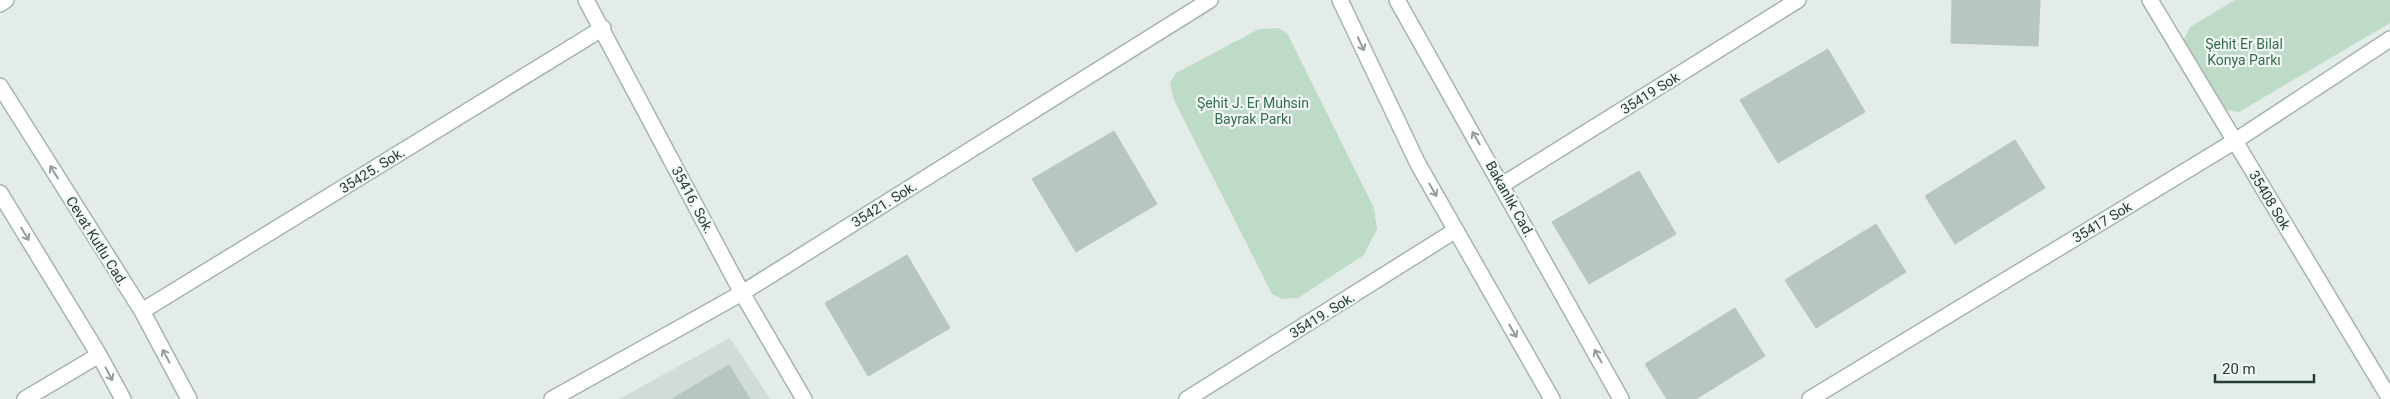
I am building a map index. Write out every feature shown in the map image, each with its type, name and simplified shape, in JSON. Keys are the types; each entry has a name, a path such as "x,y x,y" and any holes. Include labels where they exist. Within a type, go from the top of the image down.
{"street":[{"path":"0,4 6,0"},
{"name":"35416. Sok.","path":"586,0 603,28 742,293 804,399"},
{"name":"35421. Sok.","path":"552,399 742,293 1210,0"},
{"path":"1340,0 1418,164 1552,399"},
{"name":"Bakanlık Cad.","path":"1397,0 1621,399"},
{"name":"35419 Sok","path":"1502,185 1798,0"},
{"name":"35408 Sok","path":"2150,0 2390,399"},
{"name":"35425. Sok.","path":"142,311 603,28"},
{"name":"35417 Sok","path":"1810,399 2235,141 2390,39"},
{"name":"Cevat Kutlu Cad.","path":"0,86 142,311 189,399"},
{"path":"0,193 99,355 123,399"},
{"name":"35419. Sok.","path":"1188,399 1456,230"},
{"path":"25,399 99,355"}],"shaded area":[{"path":"730,338 770,399 619,399"}],"green space":[{"name":"Şehit Er Bilal Konya Parkı","path":"2235,0 2390,0 2390,23 2239,112 2222,109 2183,41 2190,27"},
{"name":"Şehit J. Er Muhsin Bayrak Parkı","path":"1278,28 1287,33 1374,208 1377,229 1364,255 1298,298 1282,299 1272,294 1174,100 1170,83 1176,73 1259,29"}],"building":[{"path":"1952,0 2040,0 2038,46 1951,43"},
{"path":"1828,49 1865,112 1778,163 1740,100"},
{"path":"1114,131 1157,204 1076,252 1032,179"},
{"path":"2015,140 2045,188 1955,244 1925,196"},
{"path":"1639,171 1676,234 1589,284 1552,222"},
{"path":"1876,224 1906,272 1816,328 1785,280"},
{"path":"907,255 950,328 868,376 825,303"},
{"path":"1735,308 1765,356 1696,399 1667,399 1645,364"},
{"path":"729,365 750,399 672,399"}]}
